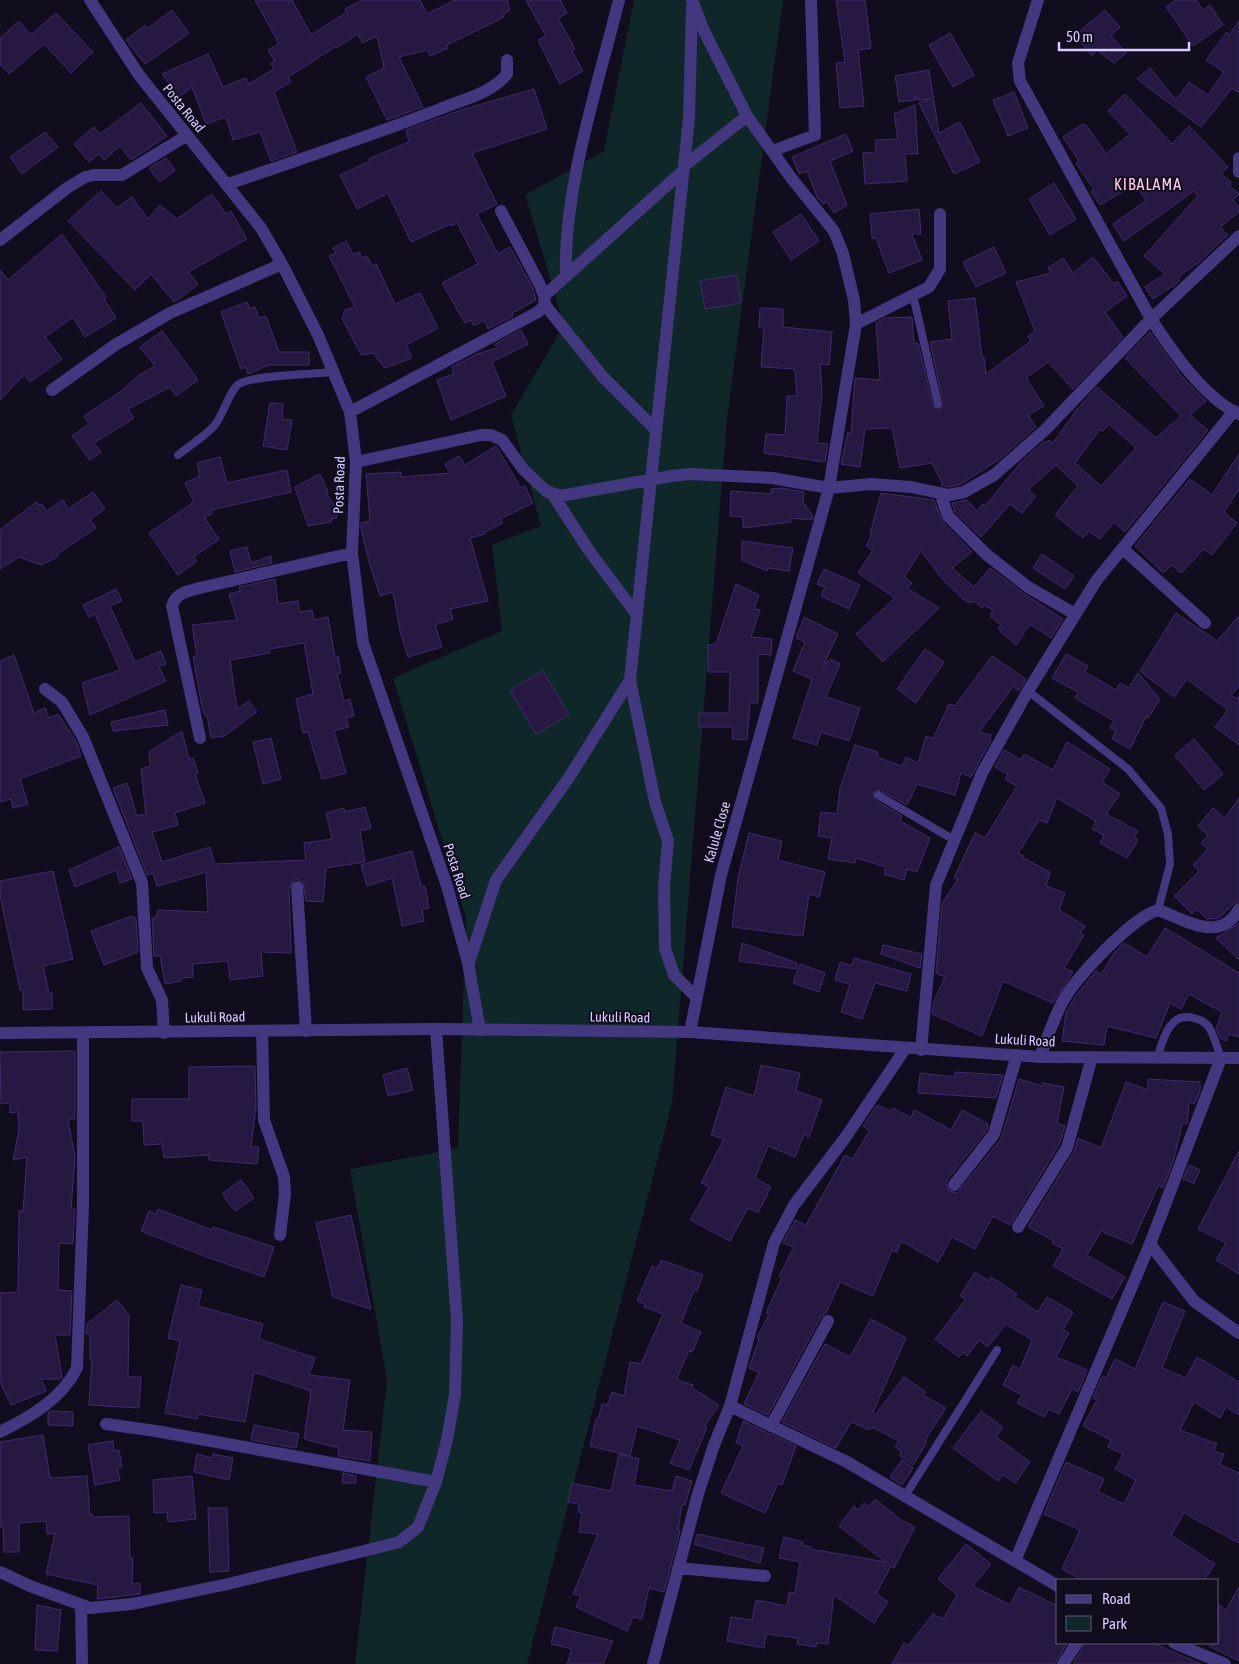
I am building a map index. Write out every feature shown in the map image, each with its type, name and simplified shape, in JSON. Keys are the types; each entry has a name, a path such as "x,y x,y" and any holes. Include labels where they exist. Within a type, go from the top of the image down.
{"street":[{"name":"Posta Road","path":"90,0 139,75 186,136 228,184 261,228 282,264 334,372 350,412 356,462 352,553 364,643 447,886 468,962 480,1030"},
{"path":"566,276 565,245 567,222 582,151 619,0"},
{"path":"692,0 689,118 630,680 656,802 668,841 664,887 665,948 674,975 697,998"},
{"name":"Kalule Close","path":"690,1032 721,875 829,488 856,324 854,300 834,231 772,151 748,116 704,31 692,0"},
{"path":"772,151 815,135 811,0"},
{"path":"921,1050 934,895 939,876 982,773 1028,691 1074,614 1096,582 1236,412 1204,388 1168,344 1151,319 1020,81 1018,63 1038,0"},
{"path":"228,184 397,126 483,92 502,81 508,74 507,60"},
{"path":"350,412 538,312 566,276 684,168 748,116"},
{"path":"0,240 67,188 85,177 122,175 186,136"},
{"path":"1239,158 1239,172"},
{"path":"501,211 545,301 603,377 656,430"},
{"path":"856,324 929,286 940,269 940,214"},
{"path":"553,495 560,496 690,474 772,478 829,488 871,484 949,494 964,492 994,474 1045,430 1151,319 1239,236"},
{"path":"52,390 115,344 170,313 282,264"},
{"path":"356,462 481,435 492,435 502,440 523,469 553,495 590,552 637,615"},
{"path":"940,493 948,516 987,555 1028,587 1074,614"},
{"path":"1123,549 1205,624"},
{"path":"200,738 172,606 174,598 184,592 204,586 352,553"},
{"path":"468,962 496,880 570,776 630,680"},
{"path":"45,689 62,702 83,737 119,830 139,872 142,884 148,968 162,1000 164,1033"},
{"path":"297,887 306,1031"},
{"path":"1040,1057 1062,1002 1068,993 1092,964 1140,917 1158,910 1212,929 1228,923 1239,909"},
{"path":"0,1572 90,1608 151,1600 228,1584 399,1542 418,1527 436,1482 447,1440 455,1394 457,1322 436,1029"},
{"name":"Lukuli Road","path":"1,1030 83,1034 436,1029 690,1032 905,1049 1040,1057 1239,1058"},
{"path":"262,1031 264,1120 284,1177 285,1194 280,1235"},
{"path":"0,1432 20,1422 62,1393 70,1384 77,1368 83,1204 83,1034"},
{"path":"657,1663 678,1568 701,1486 730,1406 774,1243 784,1222 853,1126 905,1049"},
{"path":"954,1185 994,1134 1016,1055"},
{"path":"1018,1227 1067,1148 1092,1057"},
{"path":"1015,1561 1150,1244 1221,1058"},
{"path":"1150,1244 1194,1301 1239,1333"},
{"path":"771,1426 828,1321"},
{"path":"730,1406 847,1462 1056,1585"},
{"path":"106,1424 156,1431 436,1482"},
{"path":"678,1568 765,1576"},
{"path":"81,1606 82,1664"},
{"path":"1062,1664 1077,1644"},
{"path":"1176,1644 1225,1664"}],"lane":[{"path":"913,295 938,404"},
{"path":"178,455 214,426 228,404 231,392 239,384 254,379 334,372"},
{"path":"1028,691 1128,770 1161,808 1168,834 1170,864 1158,910"},
{"path":"878,795 954,840"},
{"path":"1157,1058 1168,1027 1177,1019 1189,1017 1203,1021 1209,1027 1221,1058"},
{"path":"905,1496 997,1350"}],"green space":[{"path":"634,0 783,0 727,419 672,1103 527,1664 355,1664 387,1380 350,1169 458,1148 466,918 393,678 502,631 492,545 541,526 511,415 564,325 525,195 604,151"}],"building":[{"path":"255,0 292,0 311,35 347,12 345,9 362,0 420,0 427,14 455,0 507,0 510,10 502,15 504,17 447,45 448,48 430,56 427,50 399,57 423,107 387,120 366,77 384,68 377,36 362,43 358,34 335,47 288,77 291,82 274,92 297,152 271,161 260,132 233,140 226,117 206,124 192,87 179,97 162,74 208,54 223,87 246,78 249,84 274,69 271,63 275,61 268,50 279,44"},
{"path":"526,0 560,0 567,13 558,18 575,49 572,51 583,71 560,84 538,40 546,36"},
{"path":"836,0 865,0 871,48 858,50 864,106 840,108 836,63 845,62"},
{"path":"1176,0 1196,0 1203,10 1210,5 1223,25 1193,46 1166,7"},
{"path":"172,10 189,33 145,64 126,40 145,25 147,29"},
{"path":"1105,10 1120,27 1111,35 1126,53 1114,63 1097,50 1092,56 1075,35"},
{"path":"56,13 93,52 71,73 44,44 9,74 0,64 0,38 19,21 31,35"},
{"path":"1239,21 1239,93 1232,88 1201,127 1137,79 1150,68 1176,100 1189,82 1208,95 1224,72 1206,60 1227,32 1229,35"},
{"path":"950,33 974,75 953,87 929,45"},
{"path":"929,70 939,133 960,122 980,162 954,174 919,103 930,99 917,100 915,96 915,100 899,102 895,76"},
{"path":"534,89 547,129 472,153 497,204 477,214 498,254 510,247 533,288 536,300 512,313 513,316 488,329 484,320 474,326 471,320 465,323 442,283 478,264 457,223 451,226 450,224 411,242 388,193 357,209 340,175 370,161 369,159 409,142 406,130 461,110"},
{"path":"1014,92 1028,128 1008,136 993,100"},
{"path":"1125,94 1172,144 1189,126 1228,167 1221,174 1231,182 1229,185 1239,194 1233,200 1239,207 1239,212 1220,227 1228,235 1199,262 1178,277 1180,280 1176,284 1153,299 1145,287 1165,274 1144,256 1198,196 1194,191 1124,241 1113,224 1146,201 1135,184 1100,205 1091,192 1094,190 1076,163 1079,161 1063,137 1081,125 1086,125 1106,154 1130,134 1108,111"},
{"path":"141,103 167,136 131,160 120,146 104,160 99,154 89,162 74,144 94,127 100,134"},
{"path":"915,105 918,154 905,154 907,181 865,184 863,153 876,152 876,140 898,139 894,114"},
{"path":"45,132 58,147 22,174 10,157"},
{"path":"846,134 853,151 830,161 847,205 834,213 827,202 823,204 817,197 807,171 799,174 792,157"},
{"path":"166,158 175,170 160,182 149,168"},
{"path":"1054,183 1076,219 1050,235 1029,199"},
{"path":"101,191 117,208 132,197 148,219 160,205 177,219 212,194 226,214 231,211 247,239 188,272 198,284 174,302 151,274 135,290 68,221"},
{"path":"919,209 921,234 912,234 922,260 889,273 876,238 872,238 870,214"},
{"path":"801,214 819,241 791,260 773,232"},
{"path":"62,234 106,297 104,299 116,318 85,337 73,317 45,337 62,359 30,382 24,375 0,400 0,270 8,280"},
{"path":"346,241 353,255 359,252 362,258 367,256 372,266 376,264 395,304 420,293 438,328 406,345 412,358 385,368 373,353 361,355 342,318 345,310 355,307 329,256 336,253 333,248"},
{"path":"994,247 1006,273 976,287 963,262"},
{"path":"1093,257 1114,284 1117,281 1127,296 1105,312 1123,337 1073,389 1048,362 1026,378 1044,406 1028,415 1036,427 1001,458 961,484 949,487 941,485 942,483 932,463 900,468 892,428 865,429 860,467 841,464 848,432 851,433 855,378 880,380 876,323 885,318 912,317 914,344 918,343 933,406 940,409 943,403 930,342 952,339 948,301 975,298 982,357 984,357 986,374 1031,341 1028,336 1035,331 1016,282 1051,273 1048,268 1063,258 1073,273"},
{"path":"737,275 741,303 705,309 700,281"},
{"path":"247,302 250,309 255,307 259,318 266,316 279,352 309,352 309,365 269,365 248,374 246,367 241,369 221,312"},
{"path":"760,308 783,309 783,327 832,332 829,365 820,364 822,393 817,443 828,444 825,462 764,453 766,434 785,435 787,396 797,396 795,369 761,367 764,328 759,328"},
{"path":"521,330 528,344 492,362 506,396 451,420 437,380 454,374 452,367 477,354 497,348 495,344"},
{"path":"162,331 198,380 176,396 170,387 128,409 134,418 94,443 101,452 90,460 72,436 89,424 84,416 120,392 139,375 155,366 140,347"},
{"path":"1150,332 1183,378 1206,401 1190,415 1208,430 1125,532 1114,522 1100,539 1089,531 1083,538 1055,515 1078,486 1056,465 1028,490 1036,496 1022,513 1010,504 981,537 955,512 952,503 967,500 977,511 983,504 985,506 1022,461 1045,441 1046,443 1049,440 1052,444 1078,408 1097,387 1156,438 1181,416 1125,358","holes":["1109,424 1136,448 1101,486 1075,463 1100,429 1103,431"]},
{"path":"270,403 283,404 282,419 292,420 287,450 263,446"},
{"path":"496,446 521,488 525,486 533,503 500,519 503,523 485,532 485,534 470,538 488,601 450,609 453,619 435,625 442,647 408,657 400,631 393,592 380,596 361,528 361,523 370,521 366,474 401,472 401,477 450,473 445,464 459,456 465,465"},
{"path":"1239,454 1239,489 1224,512 1237,523 1212,555 1204,549 1181,573 1172,565 1163,573 1135,546 1190,479 1212,495"},
{"path":"220,457 227,483 287,470 291,492 211,510 212,514 204,517 219,539 194,557 197,561 178,575 149,533 194,502 185,483 200,476 197,463"},
{"path":"320,474 328,492 326,493 336,508 337,518 331,519 331,522 308,526 295,487"},
{"path":"781,488 804,492 803,502 813,516 812,520 790,518 791,522 743,528 743,517 730,516 731,491 772,494 771,489"},
{"path":"93,492 105,509 90,520 96,528 57,554 59,556 41,565 19,557 0,569 0,530 36,502 39,505 42,504 46,511 63,500 68,509"},
{"path":"881,493 934,500 942,521 972,552 952,568 974,587 990,568 1023,593 1063,619 1051,638 1030,624 1016,645 998,629 1001,625 990,616 993,610 984,605 982,608 974,601 968,603 944,581 921,551 904,577 912,583 907,588 939,608 883,662 856,634 895,598 858,573 873,550 866,546 872,535 870,534"},
{"path":"742,541 793,548 789,571 768,568 767,571 742,560"},
{"path":"247,547 251,563 271,556 272,563 235,572 230,551"},
{"path":"1042,554 1074,576 1065,589 1033,568"},
{"path":"824,569 860,585 849,609 821,596 825,587 817,584"},
{"path":"275,579 278,604 298,601 300,612 312,610 314,620 328,617 335,657 338,656 341,673 337,674 344,701 350,699 354,716 346,718 349,727 334,731 346,773 322,779 308,732 303,733 296,699 313,694 304,643 270,649 270,653 230,660 237,709 249,701 257,712 224,736 211,738 207,715 205,716 202,707 193,656 197,656 192,625 237,620 229,594 240,591 239,587"},
{"path":"736,584 759,595 754,609 760,610 751,637 772,639 771,655 758,654 758,703 750,703 747,740 732,739 733,727 699,727 699,713 729,713 730,672 708,672 708,645 716,644"},
{"path":"116,589 122,601 110,606 135,662 161,651 166,664 159,667 166,681 90,715 82,683 120,670 95,614 89,617 83,605"},
{"path":"1176,613 1217,641 1239,616 1239,686 1231,695 1237,699 1239,696 1239,745 1215,727 1228,710 1187,679 1174,697 1140,671"},
{"path":"804,617 838,634 823,666 830,659 840,664 826,697 860,708 849,741 821,732 817,745 793,738 812,679 793,671 805,642 796,638"},
{"path":"925,649 944,662 916,703 897,689"},
{"path":"1066,654 1088,666 1085,672 1116,690 1120,683 1129,688 1138,673 1160,699 1148,718 1146,717 1130,749 1112,739 1116,731 1110,728 1114,721 1075,698 1078,692 1052,678"},
{"path":"14,655 34,713 45,708 49,718 58,714 76,741 81,756 20,779 28,804 13,808 11,799 0,802 0,661"},
{"path":"992,656 1026,679 1019,691 1013,687 979,732 991,735 990,742 971,777 961,773 955,795 917,784 907,805 880,790 873,793 875,800 902,816 900,821 930,838 917,872 907,869 904,880 884,874 886,867 856,858 855,863 828,859 832,838 818,836 821,812 837,814 840,788 855,745 878,752 877,757 902,766 906,757 918,763 926,736 933,739 949,704 955,706"},
{"path":"543,671 569,715 536,734 510,690"},
{"path":"165,710 168,725 113,731 111,722"},
{"path":"182,731 189,759 193,758 198,773 195,774 205,803 175,813 178,825 152,832 162,862 210,847 215,864 306,860 304,843 332,839 326,813 344,808 345,812 365,807 371,828 360,831 365,862 326,868 323,902 306,901 303,882 297,879 292,881 289,888 291,953 261,952 263,976 230,980 228,961 193,964 193,977 181,978 181,981 165,984 160,956 154,956 152,918 156,918 158,910 208,912 206,872 157,886 153,873 147,875 113,788 127,783 137,816 146,814 141,769 150,766 149,752"},
{"path":"271,738 281,779 263,784 253,742"},
{"path":"1194,739 1223,774 1204,790 1175,755"},
{"path":"1067,742 1110,769 1102,782 1120,794 1106,814 1138,831 1134,838 1138,840 1127,858 1100,843 1104,835 1092,829 1096,821 1057,798 1047,823 1039,820 1018,853 1024,856 1023,858 1050,872 1046,886 1065,893 1059,910 1085,926 1080,933 1084,935 1064,968 1073,972 1053,1003 1003,981 982,1036 932,1014 934,1001 945,977 936,973 942,904 958,879 954,878 975,833 985,838 1017,786 1005,779 1008,774 995,767 1004,750 1021,760 1024,754 1053,770"},
{"path":"1239,798 1239,901 1233,904 1219,918 1207,919 1197,909 1192,914 1174,896 1199,871 1193,865 1208,849 1201,843 1208,835 1198,826 1213,808 1225,818"},
{"path":"749,833 782,841 778,860 825,872 819,897 809,894 803,936 732,927 738,878"},
{"path":"119,847 132,879 120,883 116,870 75,887 69,870"},
{"path":"412,851 421,886 425,886 429,908 422,909 424,921 402,926 392,878 367,886 361,865"},
{"path":"53,871 73,959 43,966 49,993 52,993 52,1009 23,1010 23,990 20,990 0,895 0,881"},
{"path":"132,916 136,918 138,952 104,965 91,931"},
{"path":"1239,923 1239,960 1216,938"},
{"path":"1165,928 1239,973 1239,1037 1229,1034 1226,1041 1221,1039 1216,1029 1222,1012 1189,994 1181,1009 1170,1003 1156,1038 1107,1026 1104,1045 1062,1041 1066,1013 1075,997 1096,971 1101,974 1115,952 1124,943 1147,957"},
{"path":"742,943 797,963 796,969 739,961"},
{"path":"883,945 922,954 920,968 881,954"},
{"path":"854,958 911,974 907,991 875,983 862,1019 841,1012 850,984 835,980 840,962 852,966"},
{"path":"800,964 825,973 819,992 793,983"},
{"path":"75,1051 75,1119 68,1120 75,1157 71,1209 75,1209 73,1244 59,1243 58,1290 72,1291 70,1335 55,1335 62,1377 60,1379 41,1379 46,1391 11,1405 0,1382 0,1293 18,1292 19,1211 23,1211 27,1157 13,1160 19,1130 18,1112 10,1113 10,1103 1,1104 0,1052"},
{"path":"761,1065 800,1073 796,1091 822,1100 809,1137 804,1135 795,1157 768,1146 755,1178 771,1187 758,1213 748,1208 730,1241 690,1220 709,1187 701,1183 724,1139 711,1135 726,1087 754,1096"},
{"path":"255,1066 256,1107 251,1147 259,1147 257,1164 209,1160 209,1155 164,1158 162,1144 144,1145 143,1121 132,1121 132,1099 189,1099 189,1067"},
{"path":"407,1068 413,1090 388,1096 383,1075"},
{"path":"955,1072 1003,1075 996,1098 918,1093 920,1073 955,1077"},
{"path":"1019,1079 1042,1086 1043,1083 1064,1087 1057,1123 1065,1126 1059,1145 1010,1225 993,1216 975,1249 952,1237 938,1262 901,1241 897,1252 892,1250 873,1296 840,1282 826,1313 821,1317 768,1415 744,1404 759,1372 749,1368 759,1340 757,1337 769,1315 766,1313 782,1278 779,1276 794,1247 783,1243 795,1220 806,1225 845,1155 852,1159 870,1131 863,1126 877,1105 891,1111 893,1108 911,1118 914,1110 951,1130 962,1110 988,1124 987,1130 947,1180 946,1184 949,1191 957,1193 1001,1139"},
{"path":"1148,1079 1200,1082 1200,1091 1195,1103 1189,1103 1187,1124 1182,1124 1174,1159 1163,1188 1158,1186 1132,1244 1101,1231 1087,1255 1125,1277 1112,1299 1053,1266 1063,1249 1052,1243 1053,1240 1028,1227 1074,1152 1078,1138 1101,1148 1126,1082 1148,1090"},
{"path":"1239,1151 1239,1274 1216,1260 1226,1243 1198,1229"},
{"path":"1189,1165 1200,1170 1194,1183 1183,1179"},
{"path":"241,1180 254,1198 235,1211 222,1194"},
{"path":"158,1209 212,1230 213,1227 274,1247 264,1277 141,1231 149,1211 156,1214"},
{"path":"351,1215 371,1309 333,1297 316,1223"},
{"path":"661,1260 703,1275 697,1291 694,1290 681,1323 701,1332 692,1352 689,1351 677,1377 680,1381 693,1385 692,1388 719,1405 705,1426 707,1427 689,1470 670,1463 680,1440 637,1426 630,1456 590,1446 596,1419 598,1419 602,1404 607,1405 612,1392 624,1396 630,1362 641,1364 663,1314 644,1307 645,1304 637,1301 652,1266 658,1268"},
{"path":"975,1272 989,1281 991,1277 1017,1294 1015,1297 1038,1312 1047,1297 1073,1312 1063,1329 1069,1333 1056,1357 1087,1370 1078,1392 1072,1389 1059,1414 1049,1409 1044,1417 1017,1403 1022,1395 1003,1385 1013,1365 1020,1369 1032,1340 1006,1324 988,1347 979,1340 967,1356 963,1352 959,1357 935,1339 966,1299 960,1296"},
{"path":"181,1285 202,1290 198,1306 263,1324 259,1339 315,1358 309,1375 350,1380 343,1430 372,1432 370,1461 338,1456 339,1448 304,1439 311,1391 254,1372 245,1422 198,1414 197,1419 165,1413 180,1341 168,1338"},
{"path":"117,1300 129,1315 128,1377 141,1377 139,1408 89,1405 92,1359 90,1359 90,1334 86,1334 87,1324"},
{"path":"1163,1302 1185,1311 1162,1368 1186,1378 1197,1357 1239,1382 1239,1415 1226,1407 1220,1418 1194,1402 1180,1430 1217,1444 1214,1451 1224,1454 1220,1465 1239,1473 1239,1543 1184,1513 1171,1535 1215,1564 1205,1579 1080,1579 1062,1569 1080,1530 1044,1514 1066,1462 1104,1479 1098,1492 1124,1504 1136,1480 1115,1469 1123,1454 1108,1447 1111,1440 1083,1426 1097,1400 1093,1398 1102,1377 1106,1378 1115,1359 1135,1369"},
{"path":"871,1319 906,1338 873,1412 876,1414 904,1377 926,1392 923,1395 946,1408 925,1440 927,1442 913,1465 899,1455 902,1452 895,1447 899,1441 872,1427 870,1430 851,1422 836,1448 782,1422 825,1344 850,1357"},
{"path":"51,1411 73,1412 73,1426 48,1425 48,1413"},
{"path":"981,1411 1003,1427 996,1437 1030,1462 1015,1483 1003,1475 998,1481 953,1448"},
{"path":"743,1421 796,1446 782,1485 778,1483 765,1513 721,1493 743,1446 736,1443"},
{"path":"254,1425 299,1434 296,1448 251,1440"},
{"path":"43,1435 50,1478 87,1476 90,1515 92,1514 93,1517 129,1516 130,1558 133,1558 132,1584 140,1583 140,1594 97,1599 98,1585 46,1574 55,1533 47,1534 46,1521 19,1523 19,1552 4,1552 3,1527 0,1527 0,1442"},
{"path":"113,1441 114,1451 119,1450 122,1467 117,1468 120,1480 95,1485 88,1445"},
{"path":"197,1454 212,1458 213,1454 233,1458 229,1480 194,1472"},
{"path":"619,1454 639,1459 634,1485 672,1491 676,1476 692,1481 685,1505 682,1504 678,1531 680,1531 664,1592 649,1588 642,1619 633,1617 627,1631 576,1607 581,1596 573,1594 598,1534 579,1532 582,1513 578,1512 579,1504 568,1502 572,1483 611,1491"},
{"path":"902,1460 913,1468 902,1485 890,1477"},
{"path":"343,1473 356,1476 356,1483 342,1483"},
{"path":"192,1476 196,1519 168,1522 167,1512 154,1513 153,1480"},
{"path":"875,1499 900,1519 915,1527 894,1568 891,1566 876,1593 888,1602 874,1623 834,1595 828,1644 817,1643 816,1647 797,1644 798,1638 766,1634 764,1648 727,1641 731,1617 752,1620 756,1600 787,1606 789,1592 795,1593 800,1562 779,1558 784,1537 803,1542 802,1545 811,1547 810,1549 886,1562 839,1526 854,1506 858,1510 864,1503 869,1507"},
{"path":"208,1508 227,1508 229,1571 210,1572"},
{"path":"697,1534 764,1548 760,1563 694,1544"},
{"path":"966,1544 991,1564 973,1586 1010,1605 1019,1587 1056,1605 1056,1644 1066,1644 1055,1664 892,1664 904,1643 908,1646 933,1614 943,1619 957,1595 938,1579"},
{"path":"1239,1587 1239,1661 1209,1646 1210,1644 1219,1644 1219,1605 1226,1610"},
{"path":"37,1605 61,1610 57,1651 35,1650"},
{"path":"555,1627 613,1641 603,1664 567,1664 572,1649 551,1644"},
{"path":"1084,1644 1155,1644 1201,1664 1073,1664"}],"district":[{"name":"KIBALAMA","path":"1148,184"}]}
